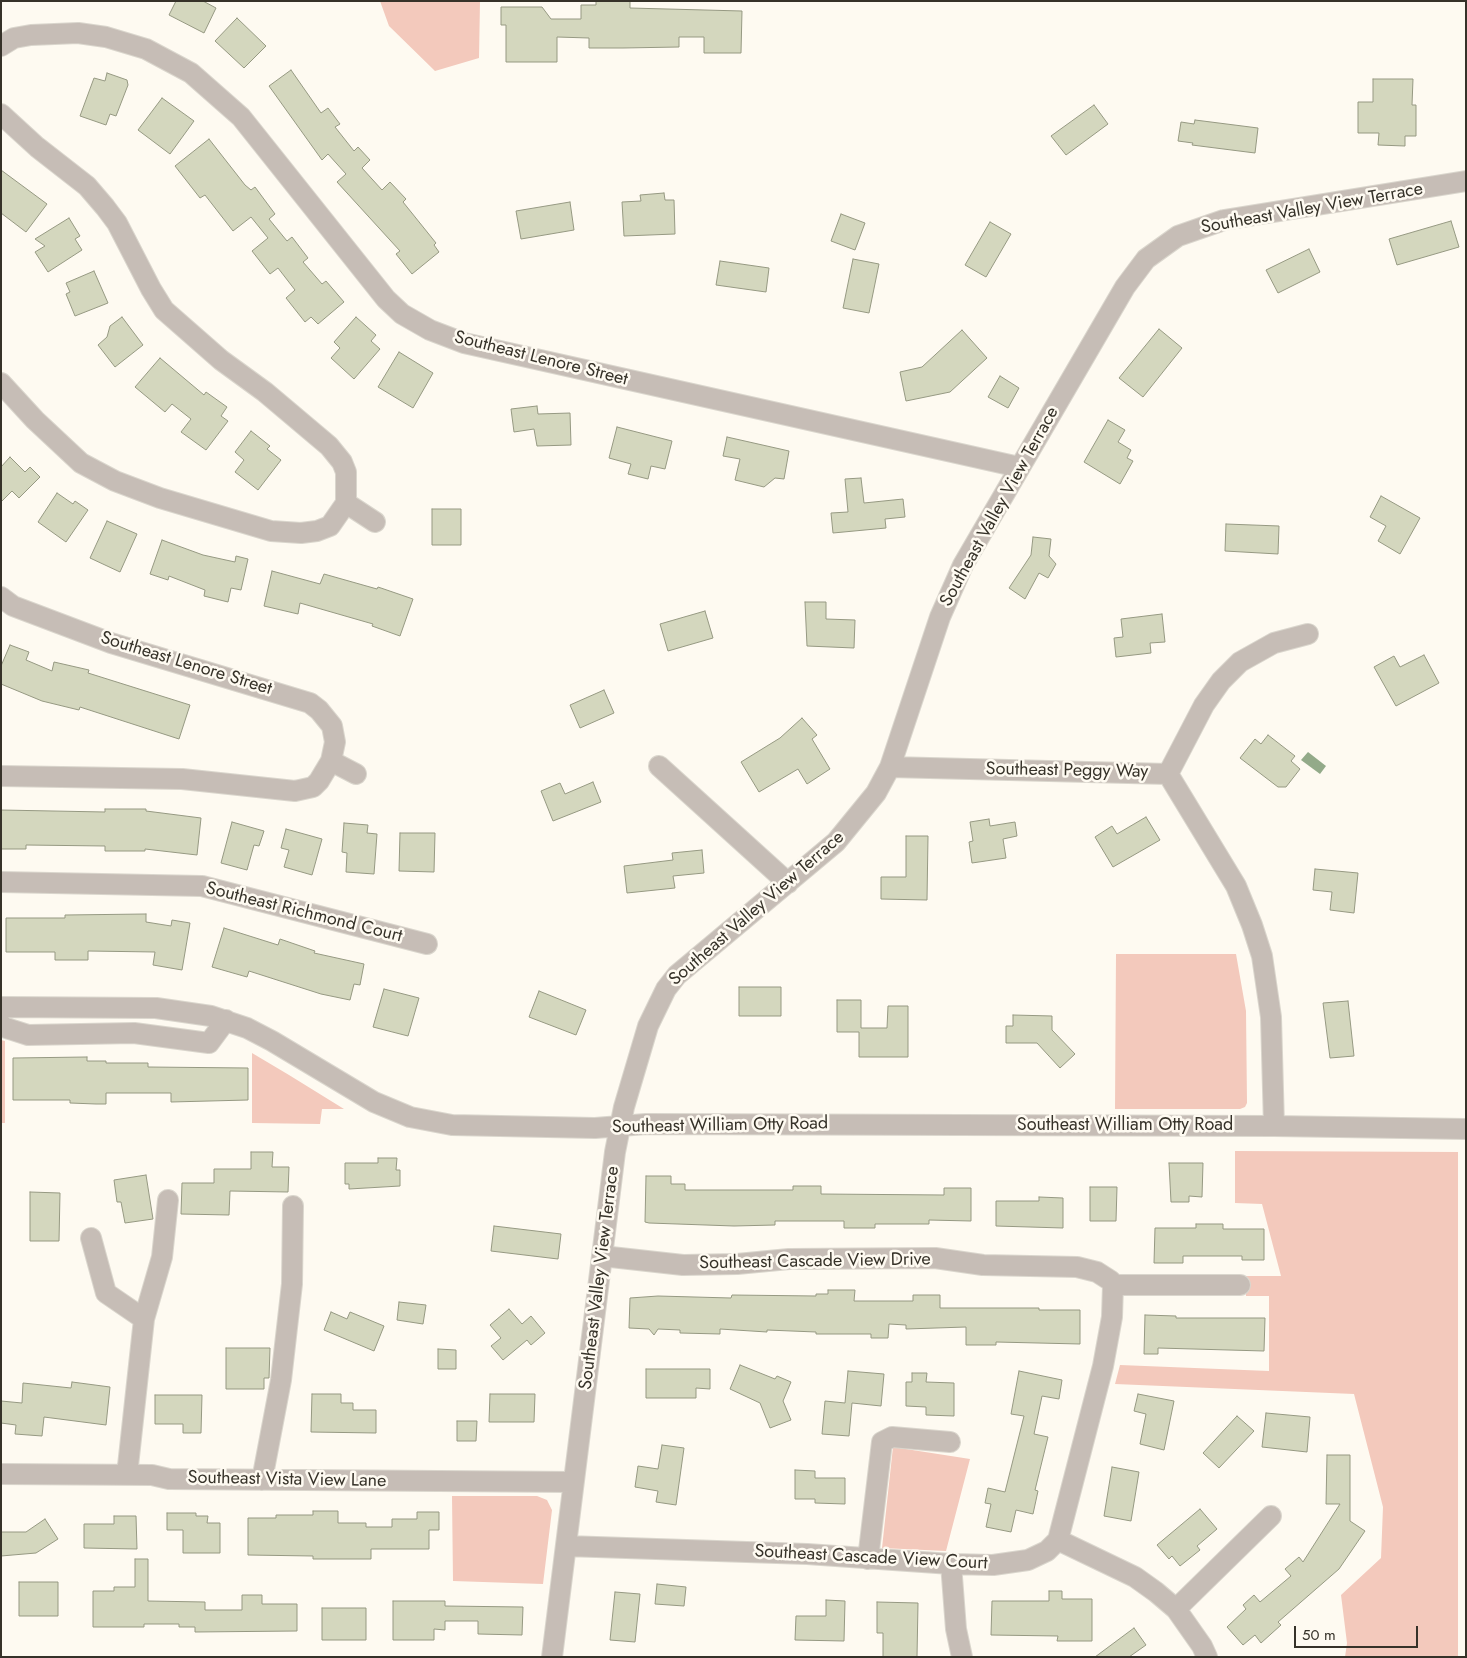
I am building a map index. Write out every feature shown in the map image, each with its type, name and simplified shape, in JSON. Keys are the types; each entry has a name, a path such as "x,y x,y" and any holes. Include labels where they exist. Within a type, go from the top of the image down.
{"street":[{"name":"Southeast Lenore Street","path":"1,46 14,38 48,32 78,33 106,37 146,49 191,73 241,117 386,299 402,314 430,330 464,343 489,349 1019,467"},
{"path":"1,114 36,147 87,186 117,223 151,290 164,310 221,360 265,392 329,446 342,462 346,472 346,503 330,526 317,531 301,533 271,531 160,498 115,481 80,463 35,420 1,383"},
{"name":"Southeast Valley View Terrace","path":"552,1657 620,1126 648,1026 666,989 678,975 788,883 851,826 876,793 890,767 940,617 963,565 1125,287 1146,259 1160,247 1194,229 1224,220 1466,181"},
{"path":"346,503 375,522"},
{"name":"Southeast Lenore Street","path":"1,597 14,606 111,643 310,703 319,710 332,726 335,742 332,761"},
{"path":"1168,774 1204,705 1221,681 1240,662 1274,643 1308,634"},
{"path":"1,776 182,779 295,792 313,787 332,761 356,774"},
{"path":"658,766 788,883"},
{"name":"Southeast Peggy Way","path":"890,767 1168,774 1236,886 1255,932 1262,956 1271,1017 1274,1126"},
{"name":"Southeast Richmond Court","path":"1,882 202,886 427,944"},
{"name":"Southeast William Otty Road","path":"1,1007 165,1009 194,1012 226,1020 272,1041 374,1102 424,1121 480,1127 620,1126 646,1124 1274,1126 1466,1129"},
{"path":"1,1024 3,1027 28,1035 134,1033 209,1043 226,1020"},
{"path":"127,1475 144,1319 162,1257 168,1200"},
{"path":"262,1480 281,1380 292,1284 294,1206"},
{"path":"91,1238 106,1293 144,1319"},
{"name":"Southeast Cascade View Drive","path":"602,1256 682,1265 737,1264 789,1259 935,1258 984,1266 1077,1267 1097,1272 1111,1281 1113,1285"},
{"path":"1207,1657 1202,1646 1176,1609 1135,1577 1058,1540 1103,1366 1112,1318 1113,1285 1240,1285"},
{"path":"868,1559 882,1442 892,1438 950,1442"},
{"name":"Southeast Vista View Lane","path":"1,1474 152,1475 169,1479 574,1482"},
{"path":"1176,1609 1271,1516"},
{"name":"Southeast Cascade View Court","path":"566,1546 993,1565 1028,1560 1047,1551 1058,1540"},
{"path":"951,1564 956,1629 962,1657"}],"shaded area":[{"path":"380,1 480,1 479,58 435,71 389,26"},
{"path":"1308,752 1326,766 1320,774 1301,760"},
{"path":"1116,954 1236,954 1246,1011 1247,1103 1245,1107 1240,1109 1115,1109"},
{"path":"1,1040 5,1041 5,1123 1,1123"},
{"path":"252,1053 344,1109 322,1109 320,1124 252,1123"},
{"path":"1235,1151 1458,1152 1458,1657 1345,1657 1347,1643 1341,1595 1381,1558 1383,1507 1354,1394 1115,1384 1120,1365 1269,1371 1269,1296 1246,1296 1246,1276 1281,1276 1262,1204 1235,1203"},
{"path":"893,1447 970,1459 946,1551 882,1548"},
{"path":"452,1496 537,1496 547,1500 552,1510 543,1584 453,1581"}],"building":[{"path":"176,1 203,1 216,8 204,33 169,15"},
{"path":"596,1 630,1 630,8 742,11 741,53 704,53 704,37 679,37 679,47 589,48 589,38 557,37 557,62 506,62 506,25 501,25 501,7 542,7 551,19 581,19 581,5 596,5"},
{"path":"237,18 266,46 244,68 215,41"},
{"path":"291,70 321,113 328,108 340,124 335,127 354,151 358,147 370,160 362,168 382,190 390,182 406,199 403,202 436,243 434,245 439,252 412,274 396,254 400,251 337,182 346,174 328,154 322,160 269,86"},
{"path":"107,73 127,80 128,85 116,116 110,114 106,125 80,116 94,78 105,81"},
{"path":"1373,79 1413,79 1412,105 1416,105 1416,136 1405,136 1405,146 1378,145 1379,133 1358,133 1358,102 1373,102"},
{"path":"162,98 194,121 170,154 138,130"},
{"path":"1094,105 1108,124 1066,155 1051,136"},
{"path":"1195,120 1258,128 1255,153 1192,145 1193,143 1178,141 1181,122 1194,124"},
{"path":"209,139 245,185 251,190 255,187 275,214 269,219 287,241 292,237 308,258 303,262 322,284 326,281 344,302 318,324 311,317 305,322 286,298 295,290 278,268 270,274 252,251 268,238 251,217 233,231 205,195 200,198 175,166"},
{"path":"1,170 47,204 26,232 1,213"},
{"path":"664,193 665,200 674,200 675,234 624,236 622,202 641,201 640,195"},
{"path":"570,202 574,230 521,239 516,211"},
{"path":"841,214 865,223 855,250 831,241"},
{"path":"69,218 80,236 75,239 82,250 48,272 35,252 45,246 35,239"},
{"path":"1451,221 1459,247 1397,265 1389,239"},
{"path":"990,222 1011,234 986,277 965,265"},
{"path":"1309,249 1320,272 1278,293 1266,270"},
{"path":"853,259 879,264 869,313 843,308"},
{"path":"720,261 769,268 766,292 716,285"},
{"path":"94,271 108,303 75,316 66,294 70,292 66,283"},
{"path":"122,317 143,345 115,367 98,345 107,337 110,326"},
{"path":"356,317 376,335 371,341 380,349 354,379 331,358 340,348 334,342"},
{"path":"1159,329 1182,348 1143,397 1119,378"},
{"path":"962,330 987,358 950,392 906,401 900,372 922,367"},
{"path":"399,352 433,373 413,408 378,387"},
{"path":"160,358 204,395 206,392 227,407 221,416 228,421 206,450 181,432 191,419 172,404 165,412 135,387"},
{"path":"1000,376 1019,388 1008,408 988,397"},
{"path":"537,406 538,414 570,413 571,445 537,446 534,429 514,432 511,409"},
{"path":"1108,420 1125,430 1118,442 1131,450 1127,458 1133,461 1120,484 1084,462"},
{"path":"617,427 672,441 665,469 651,466 648,479 628,474 631,464 609,458"},
{"path":"251,431 270,446 267,449 281,460 258,490 235,472 244,460 235,452"},
{"path":"727,437 789,451 784,479 775,478 764,487 735,480 740,459 723,456"},
{"path":"10,457 25,472 30,467 40,477 19,498 12,491 1,502 1,467"},
{"path":"861,478 864,503 903,499 905,517 885,519 886,528 833,533 831,513 848,512 845,479"},
{"path":"57,493 73,504 75,501 88,510 66,542 38,522"},
{"path":"1381,496 1420,518 1400,554 1378,541 1386,526 1370,517"},
{"path":"432,509 461,509 461,545 432,545"},
{"path":"107,521 137,534 120,572 90,558"},
{"path":"1226,524 1279,526 1278,554 1225,551"},
{"path":"1033,537 1051,539 1049,556 1056,564 1048,578 1039,573 1025,599 1009,588 1031,555"},
{"path":"162,540 203,555 235,562 236,556 248,559 241,590 231,588 228,602 204,596 205,590 169,576 168,580 150,574"},
{"path":"272,571 320,584 324,574 377,589 378,587 413,599 400,636 372,626 373,624 300,603 298,614 264,606"},
{"path":"805,602 826,602 826,619 855,620 854,648 807,646"},
{"path":"705,611 713,638 668,651 660,624"},
{"path":"1162,614 1165,642 1150,643 1151,653 1116,657 1114,638 1123,637 1121,619"},
{"path":"10,645 29,652 26,660 52,671 54,662 89,670 88,673 190,705 179,739 80,707 79,710 42,701 1,684 1,666"},
{"path":"1424,655 1439,683 1396,706 1374,667 1394,656 1400,667"},
{"path":"604,690 614,713 580,728 570,705"},
{"path":"802,718 817,735 812,739 830,769 807,784 798,769 759,792 741,762 780,738"},
{"path":"1268,735 1295,756 1291,761 1300,769 1286,787 1278,787 1240,758 1255,739 1261,744"},
{"path":"593,782 601,802 553,821 541,791 560,783 565,794"},
{"path":"105,809 146,809 146,811 201,818 197,855 145,849 145,851 105,851 105,846 26,845 26,849 1,849 1,810 105,812"},
{"path":"1146,817 1160,840 1113,867 1095,837 1112,826 1117,834"},
{"path":"989,819 990,826 1015,822 1017,836 1003,839 1006,858 972,863 969,842 973,841 970,822"},
{"path":"232,822 264,831 259,846 254,845 247,870 221,863"},
{"path":"344,823 368,825 367,833 377,834 374,874 346,872 347,853 342,852"},
{"path":"286,829 322,839 312,875 284,867 289,850 281,848"},
{"path":"400,833 435,833 434,872 399,871"},
{"path":"906,836 928,836 927,900 881,899 881,877 906,877"},
{"path":"702,850 704,873 673,876 675,888 627,893 624,866 673,860 672,853"},
{"path":"1315,869 1358,873 1354,913 1330,910 1332,892 1313,890"},
{"path":"146,914 146,922 171,926 172,920 190,923 182,970 153,965 155,952 88,951 88,960 55,960 55,952 6,952 6,918 65,918 65,915"},
{"path":"224,928 278,945 280,939 315,951 314,953 364,964 360,985 354,984 350,1000 321,994 249,971 247,977 212,967"},
{"path":"739,987 781,987 781,1016 739,1016"},
{"path":"384,989 419,998 408,1036 373,1027"},
{"path":"539,991 586,1010 576,1035 529,1017"},
{"path":"837,1000 861,1000 861,1028 887,1028 888,1006 908,1006 908,1057 859,1057 859,1032 837,1032"},
{"path":"1348,1001 1354,1056 1330,1058 1323,1003"},
{"path":"1013,1015 1052,1016 1052,1030 1075,1054 1060,1068 1037,1043 1006,1043 1006,1026 1013,1026"},
{"path":"87,1057 87,1061 106,1061 106,1063 148,1063 148,1067 248,1068 248,1100 171,1102 171,1093 106,1093 106,1104 70,1103 70,1100 13,1100 13,1058"},
{"path":"251,1152 273,1152 272,1167 289,1167 288,1192 230,1191 229,1215 181,1214 182,1183 214,1183 214,1169 251,1169"},
{"path":"378,1158 397,1158 396,1170 400,1170 400,1186 349,1189 349,1184 345,1184 345,1163 378,1163"},
{"path":"1169,1163 1203,1163 1202,1197 1189,1196 1189,1202 1171,1202"},
{"path":"146,1175 153,1219 125,1223 121,1202 117,1202 114,1180"},
{"path":"646,1176 671,1176 671,1184 685,1184 685,1190 793,1190 793,1186 821,1186 821,1194 944,1195 944,1188 971,1188 971,1221 929,1220 929,1224 875,1224 875,1228 844,1228 844,1221 775,1221 775,1225 734,1226 649,1223 645,1222"},
{"path":"1090,1187 1117,1187 1116,1221 1090,1221"},
{"path":"30,1192 60,1193 59,1241 30,1241"},
{"path":"1039,1197 1063,1198 1063,1228 996,1226 996,1201 1039,1201"},
{"path":"1196,1224 1223,1224 1223,1229 1264,1229 1264,1260 1242,1260 1242,1256 1183,1256 1183,1263 1154,1263 1155,1228 1196,1228"},
{"path":"494,1226 561,1234 558,1259 491,1251"},
{"path":"828,1290 855,1290 854,1301 913,1301 913,1295 940,1295 940,1308 1080,1310 1080,1344 996,1342 996,1345 966,1345 966,1327 906,1329 906,1325 889,1324 888,1338 871,1338 871,1334 816,1334 816,1332 767,1330 767,1332 720,1329 720,1334 680,1333 680,1330 658,1329 654,1335 649,1329 629,1328 630,1298 658,1296 731,1298 732,1295 816,1296 816,1294 828,1294"},
{"path":"399,1302 426,1305 423,1324 397,1320"},
{"path":"509,1309 522,1324 531,1316 545,1333 531,1345 527,1340 503,1360 491,1346 501,1338 490,1325"},
{"path":"331,1312 347,1319 350,1312 384,1326 374,1351 324,1330"},
{"path":"1145,1315 1176,1316 1176,1318 1265,1318 1264,1351 1158,1348 1158,1354 1144,1354"},
{"path":"226,1348 270,1348 269,1378 264,1378 264,1389 226,1389"},
{"path":"438,1349 456,1350 456,1369 438,1369"},
{"path":"740,1365 775,1379 777,1376 791,1382 783,1401 791,1420 770,1428 760,1403 730,1389"},
{"path":"646,1369 710,1369 710,1389 696,1388 696,1398 646,1398"},
{"path":"848,1371 884,1374 881,1406 852,1403 849,1436 822,1434 825,1401 845,1403"},
{"path":"1019,1371 1062,1380 1059,1399 1042,1396 1034,1434 1048,1437 1035,1490 1038,1491 1033,1514 1016,1510 1011,1532 986,1527 991,1504 985,1503 988,1488 1005,1492 1024,1416 1011,1414"},
{"path":"912,1373 927,1373 926,1382 954,1383 954,1416 926,1415 926,1407 906,1406 906,1382 912,1382"},
{"path":"72,1382 110,1387 106,1425 44,1417 42,1436 15,1434 16,1425 1,1423 1,1401 22,1403 23,1383 71,1388"},
{"path":"312,1394 341,1394 341,1403 353,1403 353,1410 376,1410 376,1433 311,1432"},
{"path":"490,1394 535,1394 534,1422 489,1422"},
{"path":"1138,1394 1174,1401 1164,1450 1140,1444 1146,1414 1134,1411"},
{"path":"155,1395 202,1395 201,1433 183,1433 183,1424 155,1424"},
{"path":"1266,1413 1310,1417 1307,1452 1262,1447"},
{"path":"1237,1416 1254,1431 1219,1468 1203,1453"},
{"path":"457,1421 477,1421 476,1441 457,1441"},
{"path":"662,1445 684,1448 676,1505 656,1502 658,1491 635,1487 638,1466 658,1469"},
{"path":"1327,1455 1350,1455 1350,1521 1365,1531 1339,1569 1278,1622 1281,1625 1261,1643 1255,1635 1243,1645 1227,1627 1246,1609 1243,1605 1254,1595 1260,1602 1291,1576 1285,1569 1299,1557 1303,1562 1340,1504 1326,1504"},
{"path":"1112,1467 1139,1472 1131,1521 1104,1516"},
{"path":"795,1470 815,1471 815,1478 845,1478 845,1504 815,1503 815,1499 795,1499"},
{"path":"1200,1509 1217,1529 1197,1546 1200,1550 1180,1566 1172,1556 1169,1559 1157,1545"},
{"path":"313,1511 338,1511 338,1523 366,1523 366,1527 392,1527 392,1519 417,1519 417,1512 439,1512 439,1530 429,1530 429,1549 371,1549 371,1559 313,1559 313,1556 248,1555 248,1518 276,1518 276,1515 313,1515"},
{"path":"167,1513 196,1513 196,1516 208,1516 207,1523 220,1523 220,1553 183,1553 183,1530 167,1530"},
{"path":"114,1516 136,1516 137,1549 84,1548 84,1524 114,1524"},
{"path":"45,1519 58,1539 36,1553 1,1556 1,1532 26,1532"},
{"path":"135,1559 148,1559 148,1601 205,1602 205,1610 242,1610 242,1595 262,1595 262,1604 297,1604 297,1631 195,1632 195,1627 179,1627 179,1624 144,1624 144,1627 93,1627 93,1591 114,1591 114,1587 135,1587"},
{"path":"19,1582 58,1582 58,1616 19,1616"},
{"path":"657,1584 686,1587 684,1606 655,1604"},
{"path":"1049,1591 1062,1591 1062,1599 1092,1599 1092,1641 1057,1641 1058,1636 991,1635 992,1601 1049,1601"},
{"path":"615,1592 640,1594 635,1642 610,1640"},
{"path":"826,1600 845,1601 844,1641 795,1640 796,1616 826,1616"},
{"path":"393,1601 445,1601 445,1606 523,1607 522,1635 478,1634 478,1621 445,1621 445,1630 434,1629 434,1640 393,1640"},
{"path":"877,1602 918,1603 917,1657 883,1657 883,1633 877,1633"},
{"path":"322,1608 366,1608 366,1640 322,1640"},
{"path":"1134,1628 1146,1645 1129,1657 1095,1657"}]}
